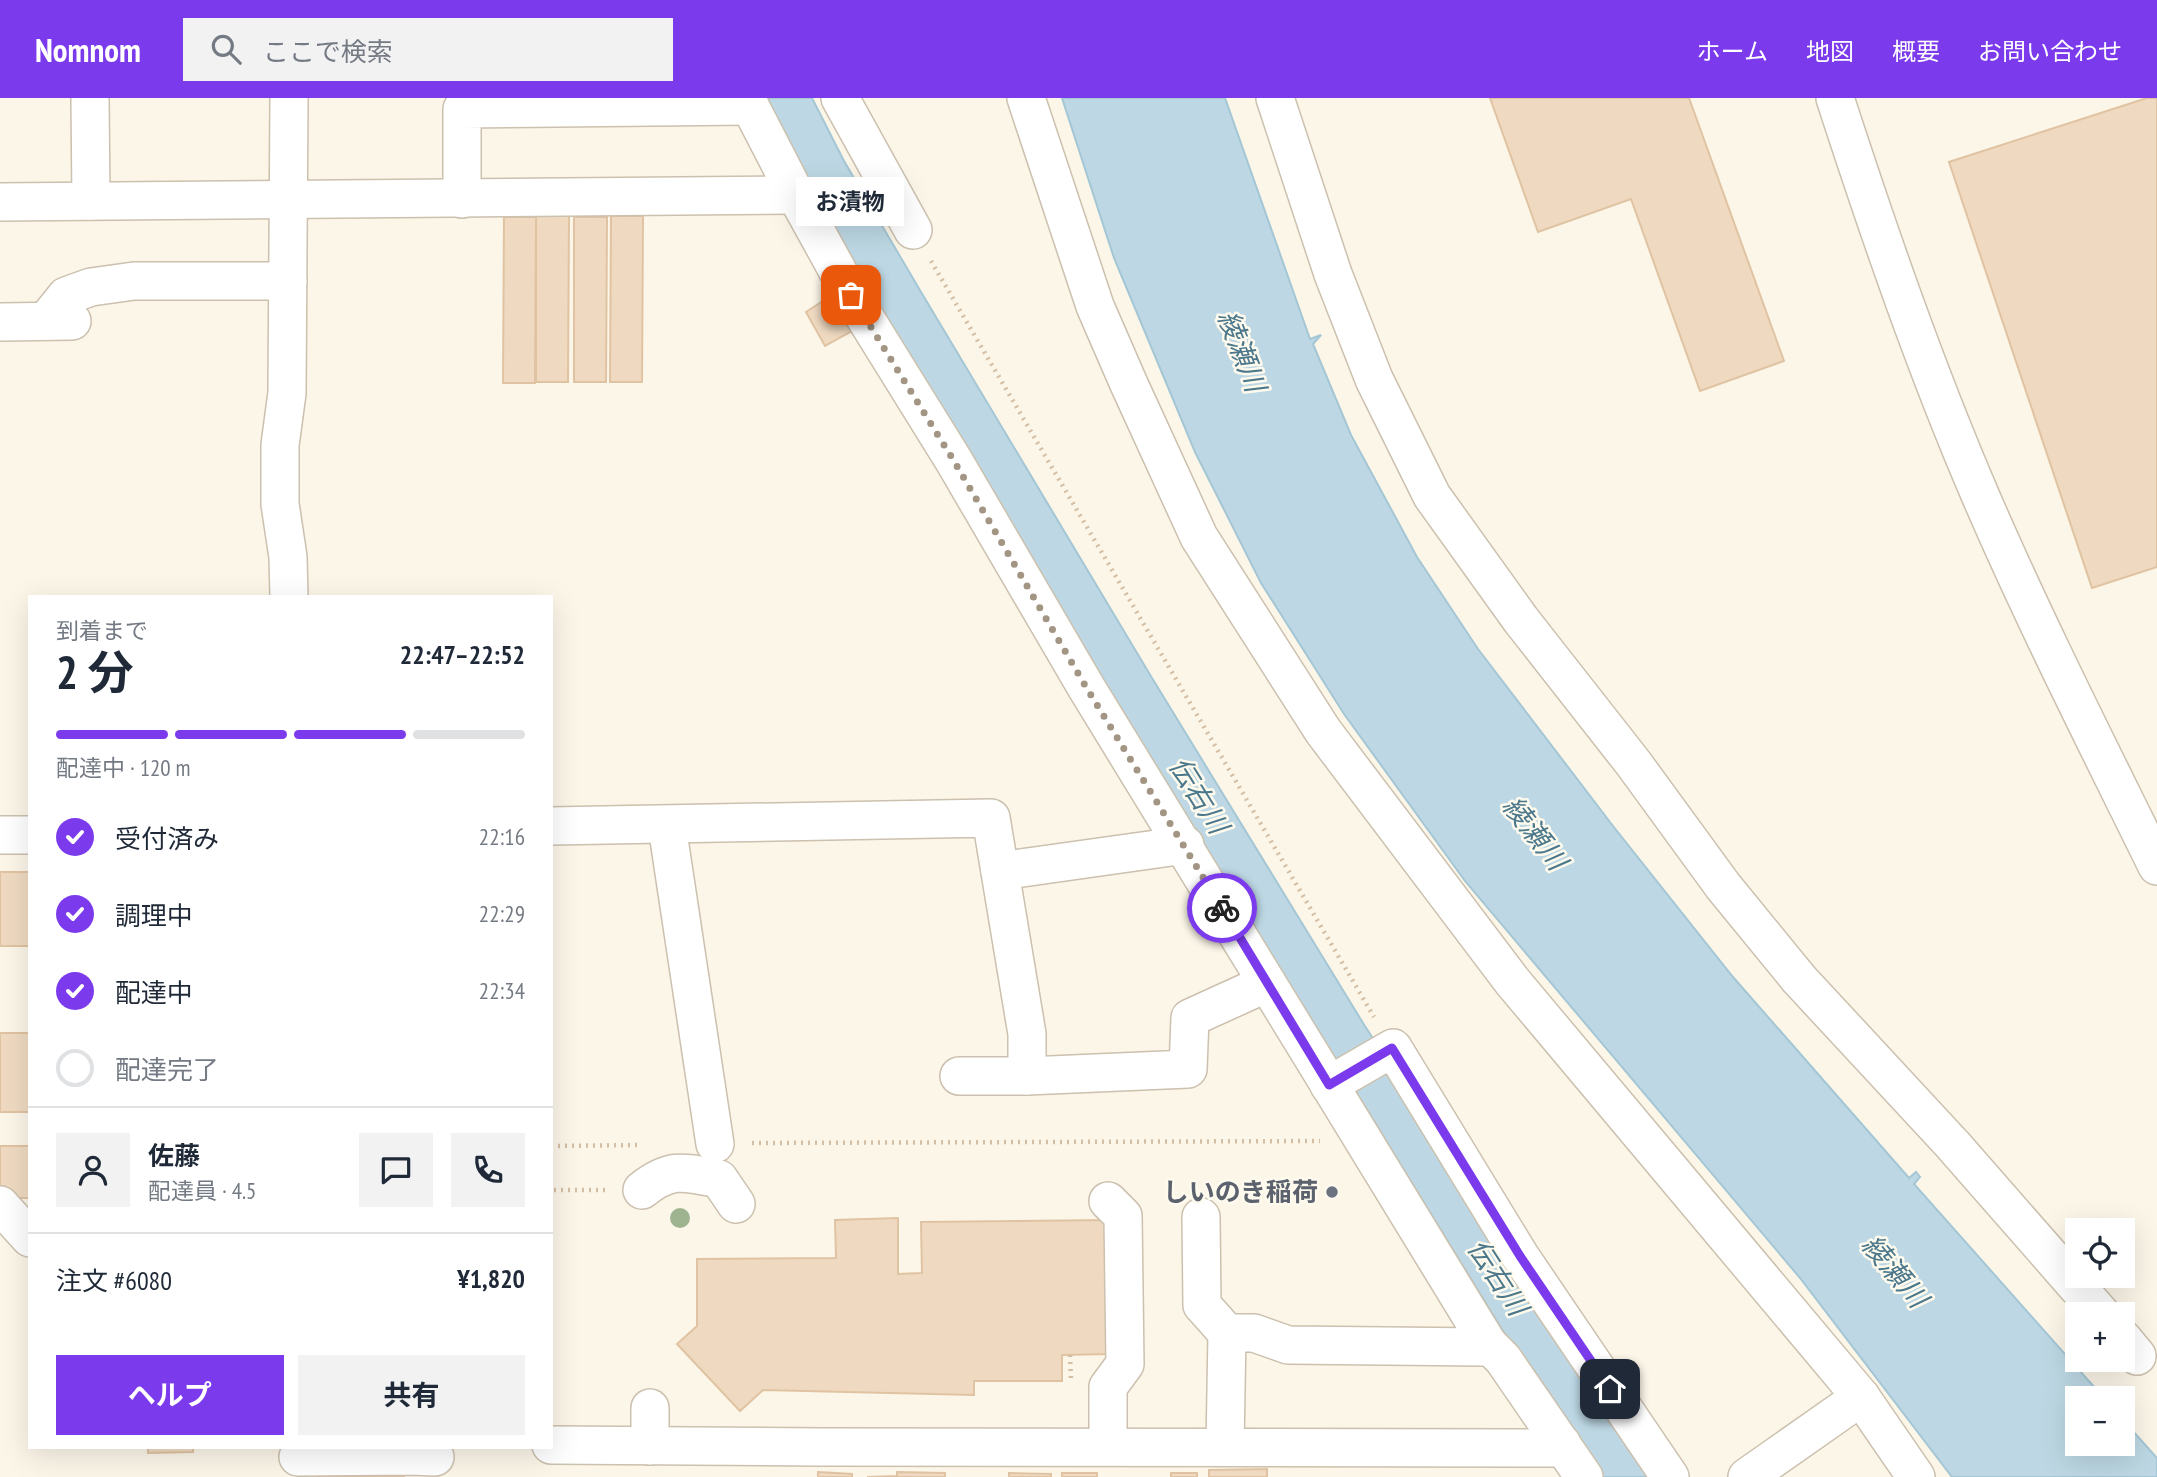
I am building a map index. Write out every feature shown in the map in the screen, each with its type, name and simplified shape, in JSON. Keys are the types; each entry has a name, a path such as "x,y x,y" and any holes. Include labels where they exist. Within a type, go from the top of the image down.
{"street":[{"path":"90,98 90,201"},
{"path":"289,98 287,393 280,445 280,504 288,557 289,595"},
{"path":"840,98 913,230"},
{"path":"1026,98 1095,306 1193,525 1323,731 1512,981 1861,1396 1916,1477"},
{"path":"1275,98 1337,286 1374,379 1432,496 1521,620 1634,764 1723,886 1791,968 1953,1145 2090,1302"},
{"path":"1835,98 1909,317 1981,496 2046,640 2157,866"},
{"path":"462,198 462,109 748,102 851,295 954,461 1086,687 1488,1344 1503,1359 1584,1477"},
{"path":"0,202 796,195"},
{"path":"1,322 61,321 66,296 90,287 134,281 288,281"},
{"path":"553,826 991,818 1027,1034 1027,1076"},
{"path":"667,825 715,1144"},
{"path":"0,835 28,835"},
{"path":"1000,870 1185,845"},
{"path":"959,1076 1188,1069 1191,1018 1267,983"},
{"path":"1329,1085 1392,1048 1520,1256 1670,1477"},
{"path":"642,1190 669,1173 689,1173 719,1179 736,1204"},
{"path":"1108,1201 1123,1216 1125,1364 1108,1387 1108,1446"},
{"path":"0,1205 28,1236"},
{"path":"1201,1217 1202,1305 1227,1333 1225,1446"},
{"path":"1227,1333 1254,1333 1287,1345 1483,1347 1488,1344"},
{"path":"1747,1477 1861,1396"},
{"path":"650,1408 650,1446"},
{"path":"558,1445 1555,1448 1562,1444"},
{"path":"298,1460 410,1455 441,1461"}],"path":[{"path":"913,230 1392,1048"},
{"path":"715,1144 1362,1140"},
{"path":"553,1146 647,1144"},
{"path":"554,1190 642,1190"}],"water":[{"name":"伝右川","path":"764,98 812,98 844,161 921,292 1363,1023 1657,1477 1602,1477 1501,1328 1135,733 856,269"},
{"name":"綾瀬川","path":"1062,98 1225,98 1310,339 1321,335 1313,344 1351,435 1417,557 1478,649 1733,977 1909,1178 1916,1172 1920,1177 1914,1184 2065,1354 2065,1372 2081,1372 2093,1386 2065,1386 2065,1456 2135,1456 2135,1433 2157,1458 2157,1477 1952,1477 1800,1278 1465,881 1344,714 1261,583 1195,452 1114,258"}],"building":[{"path":"1490,98 1689,98 1784,361 1700,391 1631,199 1538,232"},
{"path":"2147,98 2157,98 2157,567 2092,588 1949,162"},
{"path":"536,216 569,216 568,382 536,382"},
{"path":"611,216 643,216 642,382 610,382"},
{"path":"504,217 536,217 535,383 503,383"},
{"path":"574,217 607,217 606,382 574,382"},
{"path":"832,295 854,330 825,346 806,312"},
{"path":"0,872 28,872 28,946 0,946"},
{"path":"0,1033 28,1033 28,1112 0,1112"},
{"path":"0,1146 28,1146 28,1198 8,1198 0,1188"},
{"path":"898,1218 898,1274 922,1273 921,1222 1109,1220 1108,1354 1062,1355 1062,1381 974,1381 974,1395 763,1390 740,1411 677,1344 697,1326 697,1259 836,1258 835,1220"},
{"path":"148,1449 193,1449 193,1452 148,1453"},
{"path":"1267,1469 1267,1477 1209,1477 1209,1470"},
{"path":"818,1472 852,1474 852,1477 818,1477"},
{"path":"897,1472 945,1473 945,1477 867,1477 897,1476"},
{"path":"1009,1473 1051,1474 1051,1477 1009,1477"},
{"path":"1062,1473 1097,1473 1097,1477 1062,1477"},
{"path":"1171,1473 1197,1473 1197,1477 1171,1477"},
{"path":"404,1474 404,1477 318,1477 318,1475"}],"way so far":[{"path":"851,295 954,461 1086,687 1222,908"}],"place":[{"name":"お漬物","path":"851,295"},
{"name":"しいのき稲荷","path":"1332,1192"}],"route":[{"path":"1222,908 1329,1085 1392,1048 1520,1256 1610,1389"}]}
